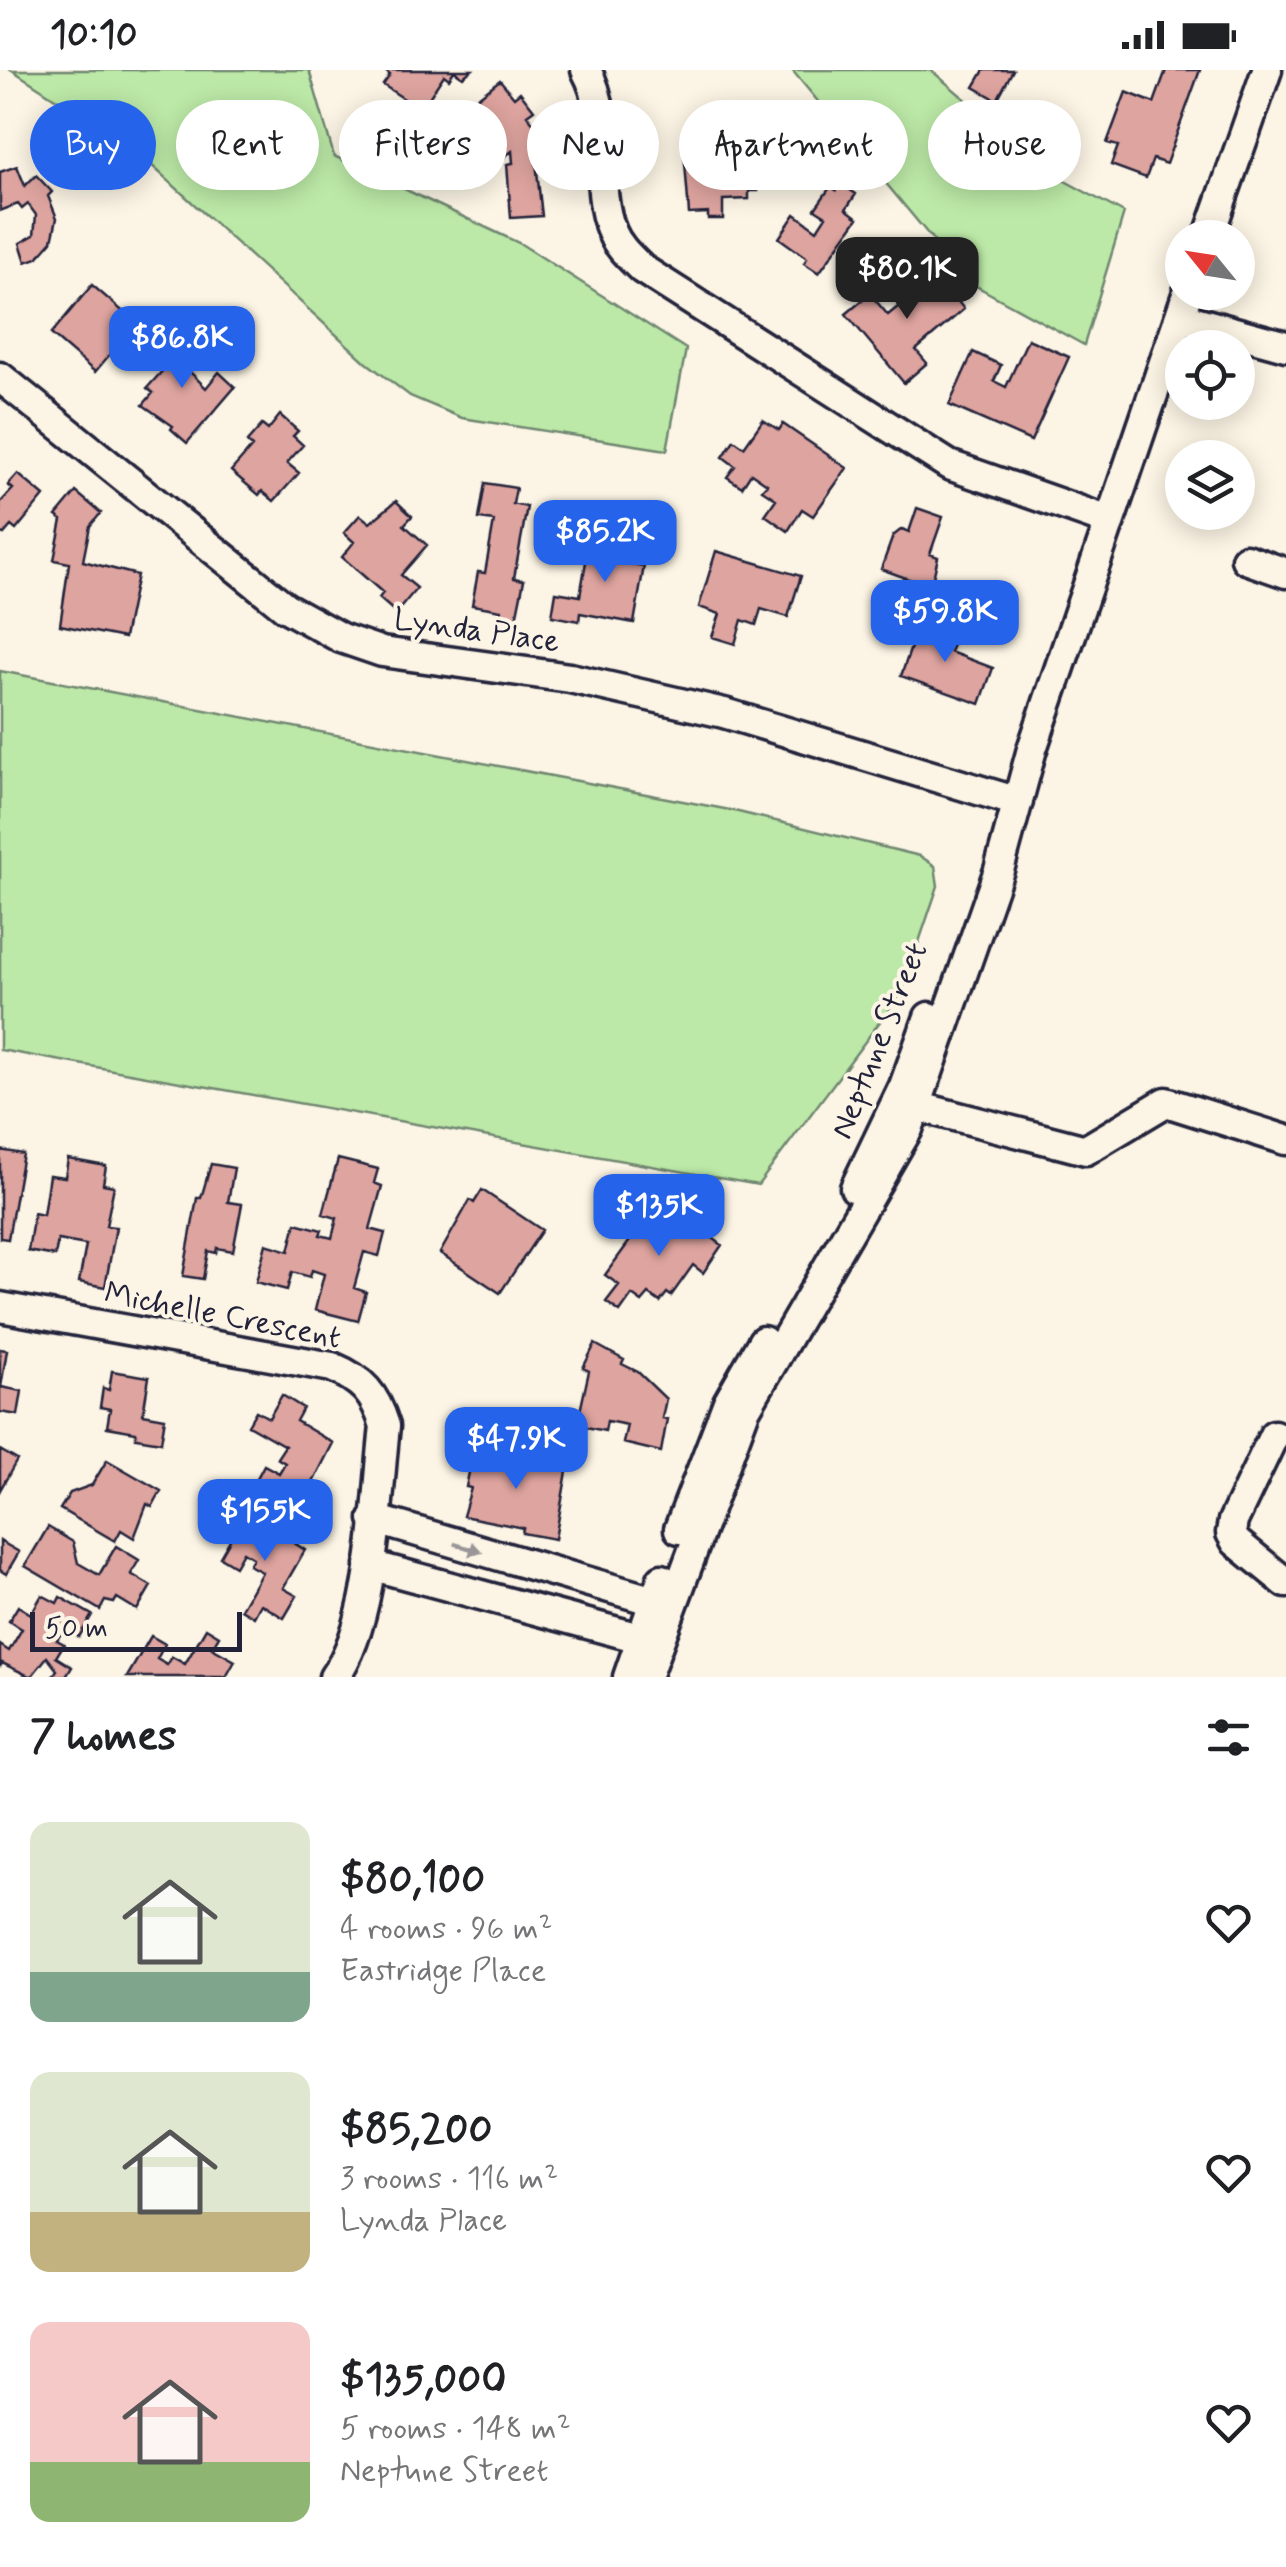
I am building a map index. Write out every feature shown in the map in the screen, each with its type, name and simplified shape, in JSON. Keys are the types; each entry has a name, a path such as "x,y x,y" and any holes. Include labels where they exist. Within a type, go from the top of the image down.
{"street":[{"path":"586,70 599,98 606,215 613,236 642,269 950,465 1109,521"},
{"path":"1214,220 1267,70"},
{"name":"Neptune Street","path":"628,1677 650,1640 745,1410 751,1380 907,1105 1182,310"},
{"path":"1196,310 1286,346"},
{"name":"Lynda Place","path":"0,377 285,608 341,638 382,652 570,678 724,713 1013,801"},
{"path":"1246,559 1286,573"},
{"path":"907,1105 1086,1150 1166,1102 1286,1140"},
{"name":"Michelle Crescent","path":"0,1307 332,1367 367,1386 385,1426 370,1565 353,1643 334,1677"},
{"path":"1274,1435 1231,1533 1236,1542 1286,1583"},
{"path":"374,1519 663,1604"},
{"path":"370,1565 650,1640"},
{"name":"Neptune Street","path":"646,1677 650,1640"}],"green space":[{"path":"12,70 309,70 318,100 176,100 176,188 156,169 156,100 58,100"},
{"path":"792,70 931,70 966,100 928,100 928,190 1081,190 1124,213 1084,345 967,281 892,190 908,190 908,100 817,100"},
{"path":"319,104 334,156 339,158 339,190 406,190 521,244 686,349 667,450 462,418 410,396 367,363 179,190 319,190"},
{"path":"0,671 730,810 920,856 935,866 938,886 902,992 758,1185 0,1050"}],"building":[{"path":"384,70 472,70 463,77 454,71 449,79 444,75 428,100 406,100 383,85 390,75"},
{"path":"984,70 1013,70 997,100 974,87"},
{"path":"1166,70 1200,70 1166,164 1153,159 1146,178 1111,165 1118,146 1107,143 1126,92 1154,103"},
{"path":"500,80 514,97 520,92 527,101 527,190 539,190 542,216 511,218 507,164 513,163 512,151 507,155 507,100 474,100"},
{"path":"17,166 25,186 30,181 30,190 52,192 48,196 57,218 52,241 37,258 26,262 20,243 34,235 36,215 28,204 22,209 18,204 0,211 0,172"},
{"path":"687,190 758,190 749,191 749,199 723,200 723,219 708,219 708,213 689,214"},
{"path":"828,190 850,190 856,194 846,209 858,218 819,273 804,263 807,258 779,238 795,214 817,230 826,216 815,209"},
{"path":"927,264 964,309 916,350 927,363 904,383 846,314 870,294 888,315 915,293 906,281"},
{"path":"92,285 141,327 95,372 51,334"},
{"path":"159,334 189,360 184,366 206,388 219,372 235,387 187,443 171,429 173,426 143,405 153,393 147,388 164,369 144,352"},
{"path":"1028,339 1069,357 1031,441 949,405 973,352 1001,365 994,381 1006,387"},
{"path":"280,415 298,431 293,436 303,445 287,463 299,473 274,501 262,491 259,495 231,471 252,447 247,442 262,425 268,430"},
{"path":"763,420 779,430 783,424 847,468 813,516 802,509 788,531 765,515 776,499 762,490 767,484 751,473 742,487 727,477 735,466 723,457 734,440 744,447"},
{"path":"18,474 44,496 16,530 11,526 0,533 0,503 13,489 8,485"},
{"path":"485,483 516,488 513,504 527,507 514,578 524,580 516,619 500,616 501,610 472,605 478,572 485,573 494,521 479,519"},
{"path":"76,492 101,513 90,526 83,561 137,575 124,638 60,625 69,563 54,560 62,520 56,516"},
{"path":"396,501 412,516 404,525 427,545 401,575 417,588 396,613 379,598 383,593 342,557 354,542 344,533 360,515 370,523"},
{"path":"917,508 943,517 930,554 938,557 931,587 881,569 893,536 902,529 909,532"},
{"path":"599,533 629,538 625,563 644,566 634,623 580,613 579,621 552,616 556,592 580,596 587,556 595,557"},
{"path":"716,551 801,576 788,617 761,609 756,625 742,620 735,644 712,637 720,614 699,607"},
{"path":"920,621 957,635 950,652 993,668 980,704 901,676"},
{"path":"0,1150 23,1154 8,1239 0,1238"},
{"path":"68,1159 106,1166 103,1184 114,1186 106,1226 116,1227 105,1287 79,1282 86,1245 58,1240 55,1256 28,1251 34,1213 43,1215 49,1175 65,1177"},
{"path":"338,1159 378,1169 374,1183 382,1186 370,1229 385,1233 379,1256 364,1252 354,1288 366,1292 358,1321 315,1310 324,1274 312,1270 310,1277 292,1272 287,1290 256,1282 266,1244 289,1251 296,1223 322,1230 320,1235 332,1238 337,1218 323,1214"},
{"path":"211,1164 234,1168 228,1202 242,1204 233,1251 208,1251 203,1279 183,1276 197,1198 201,1198"},
{"path":"482,1190 542,1230 500,1293 440,1253 470,1200 474,1203"},
{"path":"653,1209 677,1227 685,1217 722,1245 703,1273 693,1265 671,1296 667,1293 660,1302 649,1294 642,1302 632,1295 620,1312 606,1302 619,1285 605,1275"},
{"path":"595,1344 624,1360 622,1364 638,1372 666,1399 661,1452 623,1443 627,1425 607,1421 605,1431 577,1425 589,1371 583,1368"},
{"path":"0,1349 7,1350 1,1387 22,1391 18,1415 0,1412"},
{"path":"112,1371 149,1377 143,1414 165,1418 161,1442 107,1427 110,1409 100,1407 103,1388 109,1390"},
{"path":"282,1395 303,1408 296,1421 333,1443 301,1506 256,1480 264,1465 279,1473 285,1463 277,1458 285,1446 248,1425 256,1411 269,1418"},
{"path":"474,1448 568,1466 555,1539 463,1516 471,1488 466,1487"},
{"path":"0,1450 17,1460 0,1490"},
{"path":"107,1460 161,1491 152,1507 147,1504 134,1538 121,1530 115,1541 60,1509 70,1493 92,1485"},
{"path":"246,1512 305,1550 283,1588 297,1596 284,1618 261,1604 254,1617 241,1609 262,1572 249,1565 253,1558 243,1552 235,1566 220,1557"},
{"path":"48,1527 73,1542 78,1563 99,1575 116,1546 139,1560 131,1574 151,1586 137,1610 117,1598 114,1603 105,1601 100,1610 25,1566"},
{"path":"0,1541 19,1552 6,1574 0,1570"},
{"path":"42,1595 57,1603 60,1597 92,1615 79,1637 64,1628 57,1640 64,1644 56,1657 72,1667 66,1677 52,1677 57,1670 47,1657 31,1677 2,1663 0,1667 0,1645 9,1651 22,1629 9,1621 18,1606 31,1614"},
{"path":"206,1628 219,1636 212,1648 235,1661 226,1677 127,1677 151,1636 165,1644 157,1659 167,1665 172,1657 185,1664"}]}
